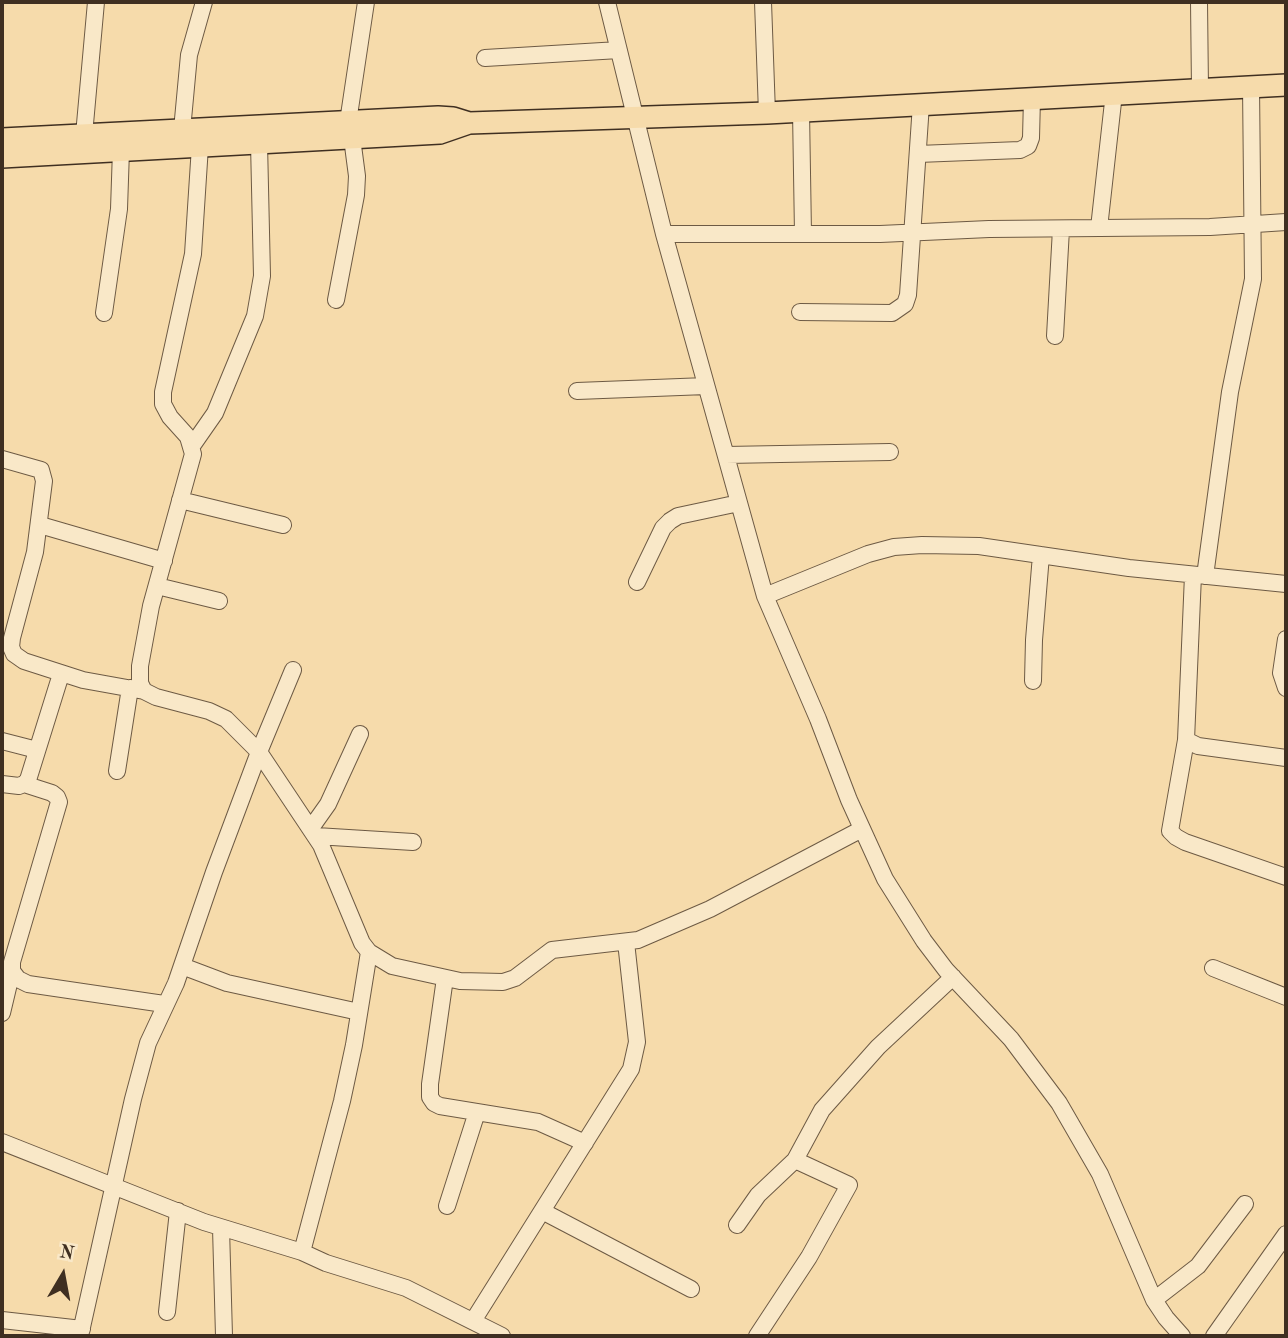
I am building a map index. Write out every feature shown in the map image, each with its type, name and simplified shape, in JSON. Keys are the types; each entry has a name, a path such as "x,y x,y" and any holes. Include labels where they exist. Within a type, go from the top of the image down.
{"main road":[{"path":"2,139 83,144 121,150 260,143 438,117 469,123 636,118 1286,85"},
{"path":"2,157 182,130 350,130"}],"street":[{"path":"83,144 96,2"},
{"path":"182,130 189,55 204,2"},
{"path":"336,300 356,195 357,176 350,130 366,2"},
{"path":"607,2 664,234 765,596 862,828 898,903 923,942 1011,1039 1059,1103 1100,1174 1154,1300 1174,1334"},
{"path":"763,2 767,113"},
{"path":"1199,2 1200,89"},
{"path":"485,58 619,50"},
{"path":"1251,86 1253,279 1230,392 1199,576 1186,740 1170,831 1185,842 1286,877"},
{"path":"1098,228 1114,93"},
{"path":"918,154 1020,149 1028,146 1031,138 1032,98"},
{"path":"800,312 892,313 905,304 908,295 921,104"},
{"path":"801,111 803,234"},
{"path":"192,446 215,413 255,316 262,276 260,143"},
{"path":"117,771 140,683 140,666 157,586 193,454 192,446 163,404 163,392 193,254 201,146"},
{"path":"104,313 119,204 121,150"},
{"path":"664,234 1210,227 1254,222 1286,222"},
{"path":"1055,336 1061,229"},
{"path":"577,391 706,386"},
{"path":"726,455 890,452"},
{"path":"2,460 41,470 44,481 40,525 8,654 61,674 137,690 209,711 226,719 259,752 313,832 362,943 369,952 393,966 470,982 503,982 515,978 552,950 638,940 710,909 862,828"},
{"path":"180,500 283,525"},
{"path":"637,582 663,528 670,521 678,516 739,503"},
{"path":"40,525 164,561"},
{"path":"765,596 868,554 894,547 957,545 1199,576 1286,584"},
{"path":"1033,681 1041,555"},
{"path":"157,586 219,601"},
{"path":"1286,639 1280,673 1286,688"},
{"path":"2,1320 81,1333 148,1043 164,1004 176,984 259,752 293,670"},
{"path":"24,784 61,674"},
{"path":"313,832 360,734"},
{"path":"1186,740 1198,746 1286,758"},
{"path":"2,741 37,750"},
{"path":"2,784 24,784 52,793 59,802 12,962 2,1013"},
{"path":"313,832 413,842"},
{"path":"473,1321 631,1069 637,1042 626,942"},
{"path":"302,1252 342,1101 369,952"},
{"path":"182,966 227,983 359,1012"},
{"path":"1213,968 1286,997"},
{"path":"12,971 18,979 28,984 164,1004"},
{"path":"737,1225 758,1195 795,1160 822,1110 878,1047 953,977"},
{"path":"445,978 430,1097 440,1106 538,1122 585,1143"},
{"path":"447,1206 477,1112"},
{"path":"2,1142 221,1228 302,1252 326,1263 406,1288 502,1336"},
{"path":"757,1336 809,1257 849,1185 795,1160"},
{"path":"1154,1300 1198,1266 1245,1203"},
{"path":"167,1312 178,1211"},
{"path":"542,1211 691,1289"},
{"path":"221,1228 224,1336"},
{"path":"1214,1336 1285,1239"}]}
